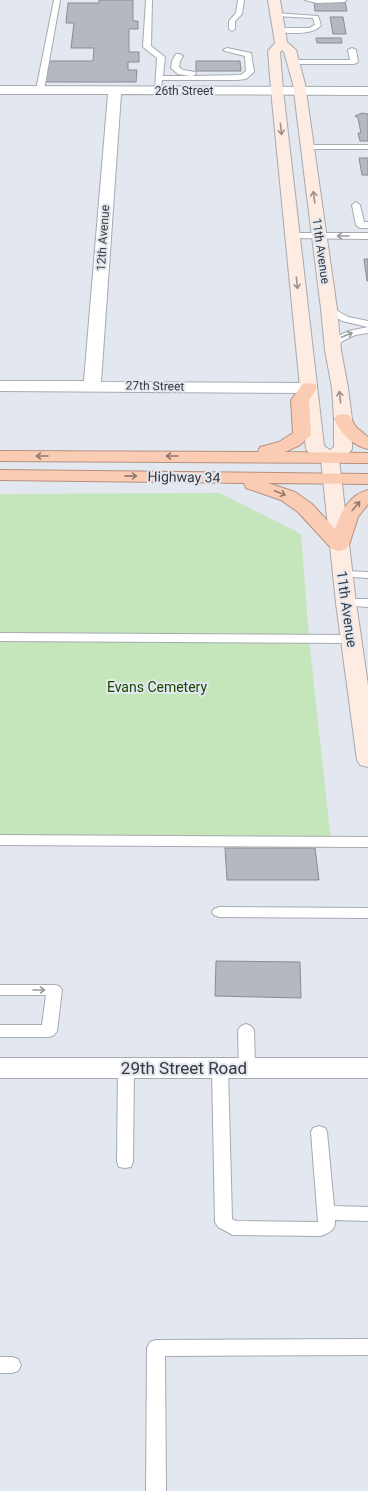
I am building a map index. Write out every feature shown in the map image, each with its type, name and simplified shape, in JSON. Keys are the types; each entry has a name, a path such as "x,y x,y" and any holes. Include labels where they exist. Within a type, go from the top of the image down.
{"highway":[{"path":"211,456 268,451 292,444 302,435 300,400 309,388"},
{"path":"343,419 347,429 356,438 368,444"},
{"name":"Highway 34","path":"0,456 368,458"},
{"name":"Highway 34","path":"0,475 368,479"},
{"path":"230,477 288,496 308,510 339,545 352,512 357,504 368,496"}],"main road":[{"name":"11th Avenue","path":"274,0 281,44 290,50 300,91 329,309 333,350 340,388 343,419 343,449 330,457"},
{"name":"11th Avenue","path":"281,44 274,51 277,90 316,449 330,457"},
{"name":"11th Avenue","path":"330,457 342,574 351,638 362,676 368,760"}],"street":[{"name":"26th Street","path":"0,90 115,91 159,84 300,91 368,91"},
{"name":"12th Avenue","path":"92,386 115,91"},
{"name":"27th Street","path":"0,386 309,388"},
{"name":"29th Street Road","path":"0,1068 368,1068"}],"lane":[{"path":"40,90 57,0"},
{"path":"149,0 147,47 161,57 159,84 236,78 243,77 248,74 250,72 248,55 227,50"},
{"path":"232,29 232,22 239,14 241,0"},
{"path":"308,0 344,0"},
{"path":"276,15 316,17 318,26 310,30 279,30"},
{"path":"292,62 354,62 352,50"},
{"path":"179,56 176,60 175,68 181,72 248,74"},
{"path":"307,147 368,147"},
{"path":"347,154 368,154"},
{"path":"356,204 360,225 368,225"},
{"path":"293,240 319,240 368,236"},
{"path":"319,240 368,244"},
{"path":"329,309 345,319 368,324"},
{"path":"333,350 337,340 352,333 368,330"},
{"path":"342,574 368,575"},
{"path":"346,603 368,603"},
{"path":"0,637 351,638"},
{"path":"0,840 368,842"},
{"path":"219,912 368,913"},
{"path":"0,990 54,990 50,1031 0,1031"},
{"path":"246,1030 247,1068"},
{"path":"125,1162 126,1068"},
{"path":"220,1069 224,1222 233,1228 321,1229 327,1225 319,1132"},
{"path":"326,1213 368,1214"},
{"path":"156,1491 156,1348 368,1347"}],"green space":[{"name":"Evans Cemetery","path":"219,493 301,534 309,638 331,842 0,843 0,494"}],"building":[{"path":"99,0 133,0 133,21 138,21 138,29 129,29 129,52 139,52 139,62 128,62 128,70 137,70 136,82 44,82 47,61 93,61 94,48 71,48 74,23 66,23 68,3 99,3"},
{"path":"314,2 345,2 347,11 315,11"},
{"path":"330,17 343,17 346,34 333,34"},
{"path":"316,38 341,38 342,43 317,43"},
{"path":"196,61 240,61 241,71 196,71"},
{"path":"362,113 368,114 368,141 360,141 358,133 361,133 358,118 355,116"},
{"path":"359,158 368,158 368,175 362,175"},
{"path":"364,259 368,259 368,281 367,281"},
{"path":"225,848 315,848 319,880 227,880"},
{"path":"216,961 300,962 301,998 215,996"}]}
